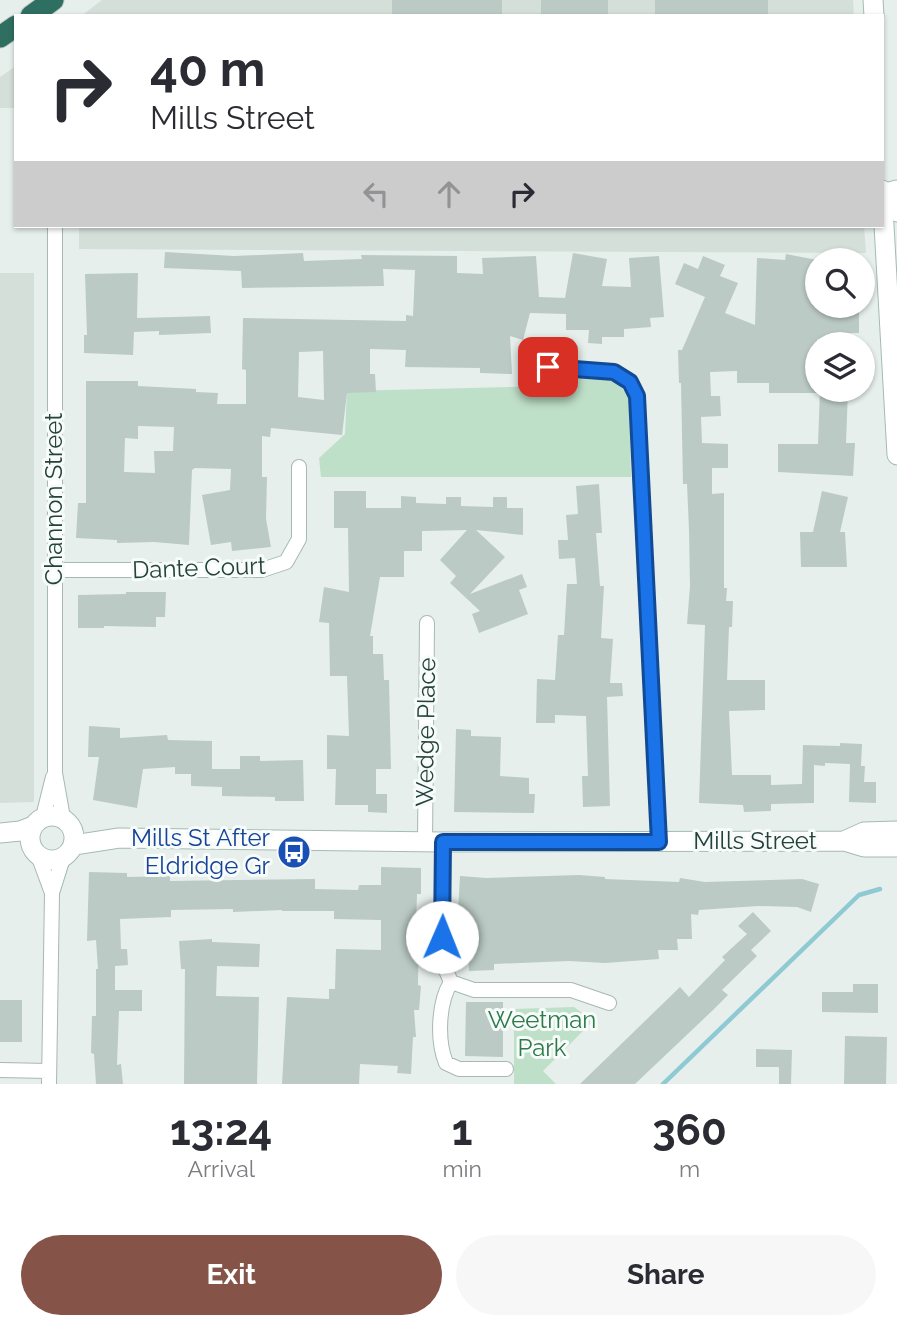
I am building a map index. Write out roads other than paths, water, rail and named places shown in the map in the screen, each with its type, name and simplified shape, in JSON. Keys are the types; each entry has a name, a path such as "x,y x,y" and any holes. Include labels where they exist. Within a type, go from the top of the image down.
{"highway":[{"path":"33,14 51,0"}],"street":[{"path":"884,195 897,212"},
{"path":"884,227 897,455"},
{"name":"Channon Street","path":"49,1077 52,893 68,837 55,773 55,228"},
{"path":"548,367 614,372 630,382 637,396 659,842"},
{"name":"Dante Court","path":"54,570 262,570 286,562 299,539 299,467"},
{"name":"Wedge Place","path":"428,623 434,842 442,961 451,982"},
{"name":"Channon Street","path":"38,822 55,773"},
{"path":"0,833 20,831 57,816 68,837 50,860 20,845 0,845"},
{"path":"35,851 30,841 38,822"},
{"name":"Mills Street","path":"844,841 863,832 897,831"},
{"name":"Mills Street","path":"68,837 434,842 844,841 864,846 897,848"},
{"name":"Channon Street","path":"35,851 52,893"},
{"path":"506,1069 459,1069 446,1063 441,1051 442,1013 446,989 451,982 474,990 571,990 609,1003"},
{"path":"0,1070 49,1077"}],"waterway":[{"path":"663,1084 859,895 880,889"}],"place":[{"name":"Mills St After Eldridge Gr","path":"294,852"}],"park label":[{"name":"Weetman Park","path":"542,1034"}]}
